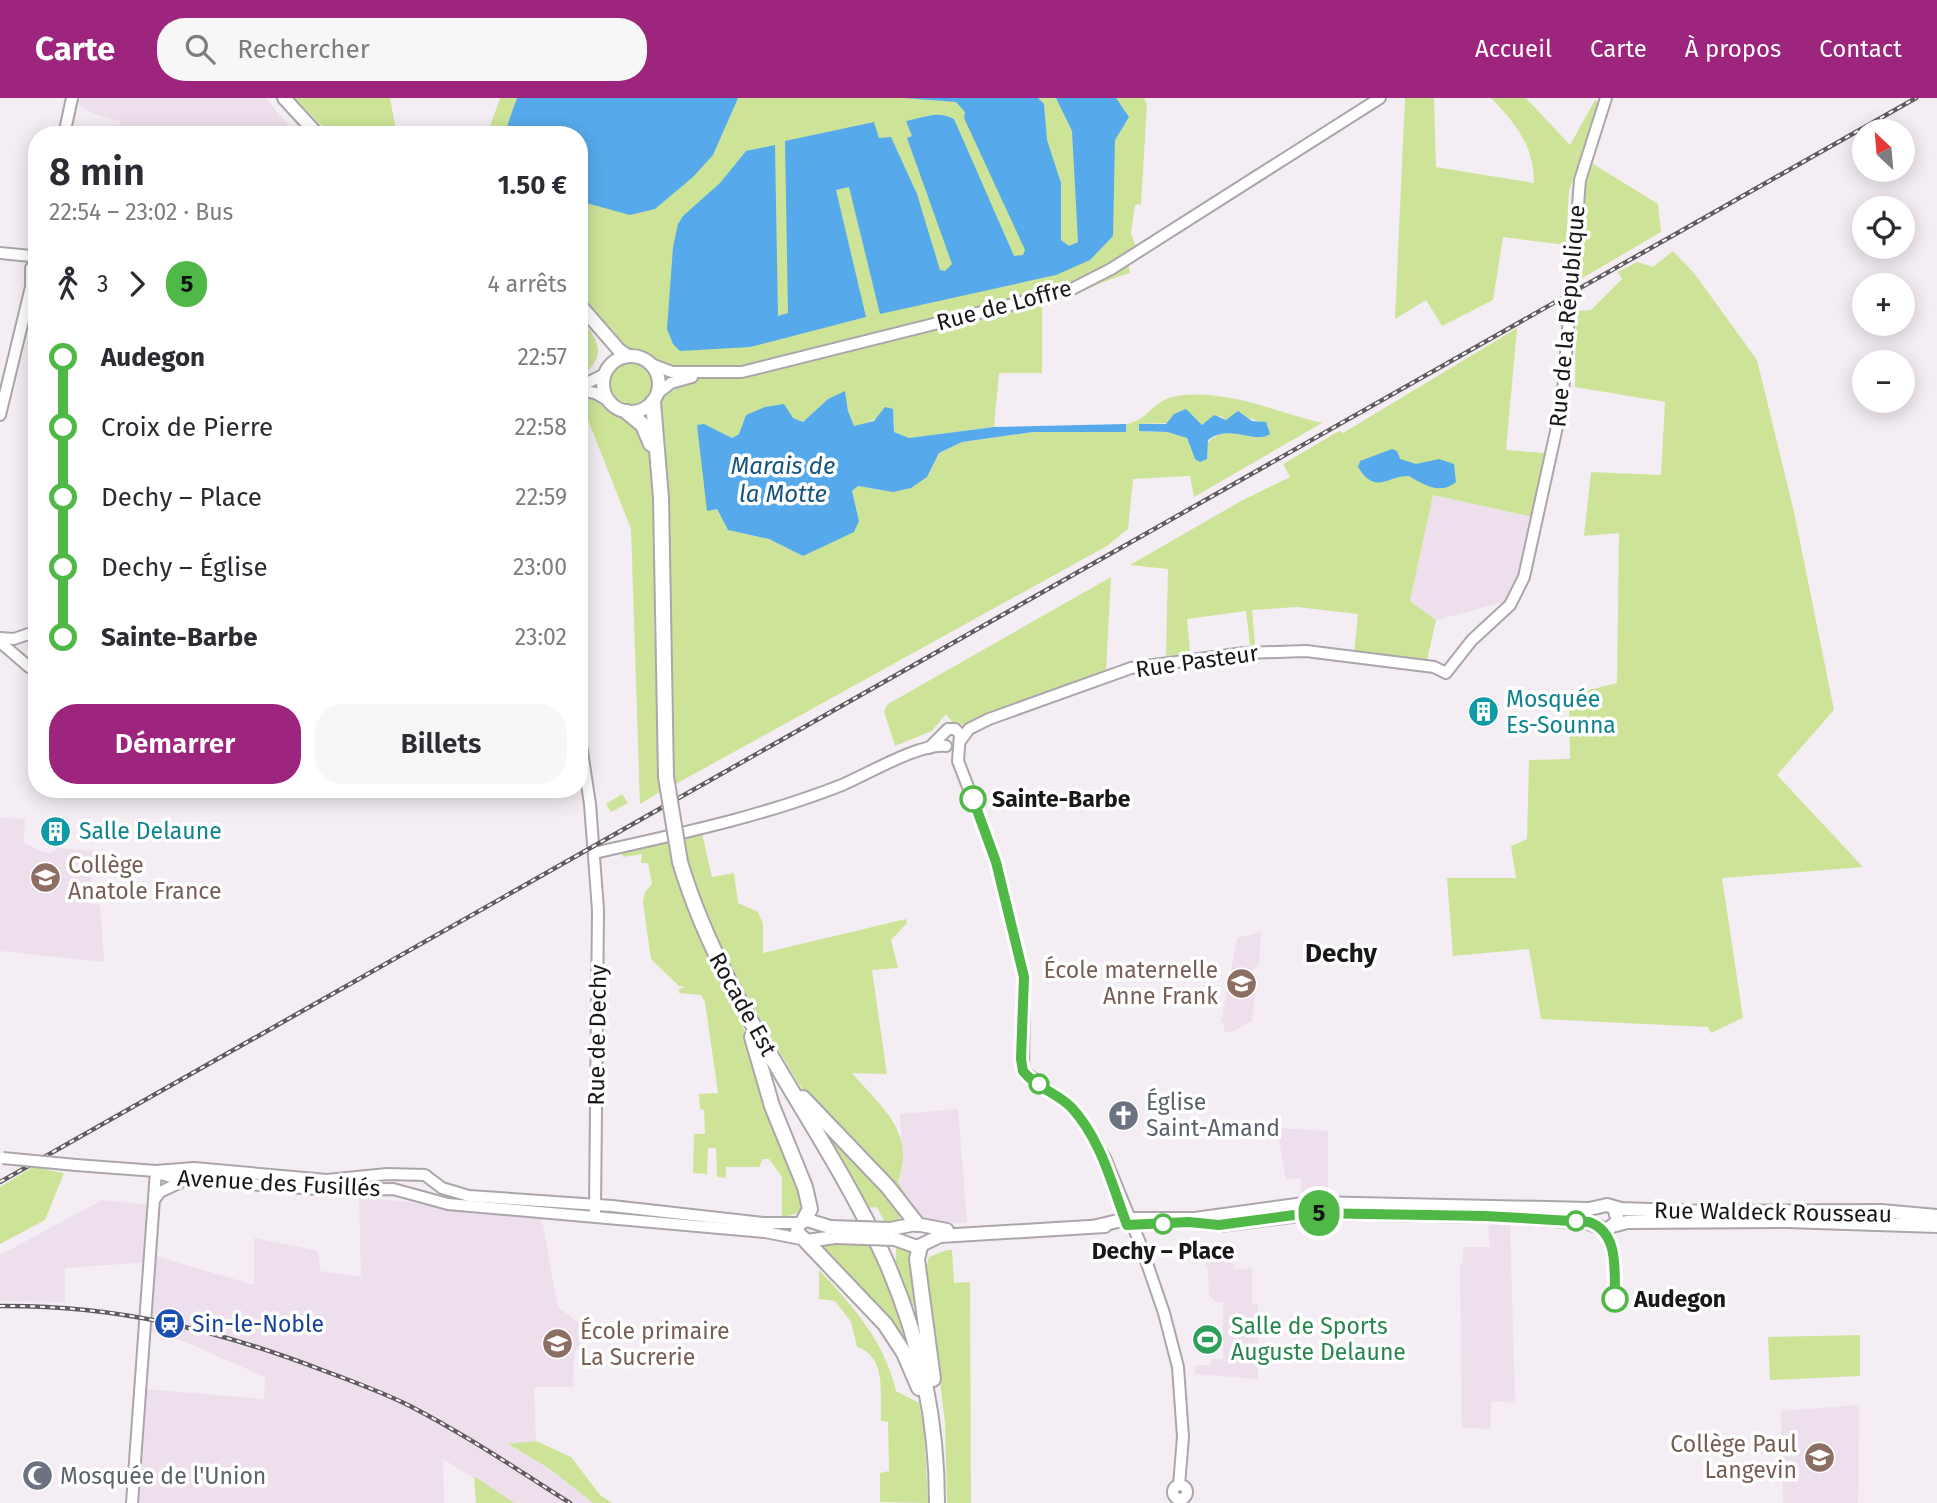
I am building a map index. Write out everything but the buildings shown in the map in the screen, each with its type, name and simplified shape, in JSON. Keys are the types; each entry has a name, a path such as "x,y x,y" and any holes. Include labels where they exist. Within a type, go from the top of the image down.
{"highway":[{"path":"655,397 659,476"},
{"path":"627,412 645,428 659,476"},
{"name":"Rocade Est","path":"659,476 666,777 680,862 705,933 732,988 866,1221 894,1280 925,1379 936,1460 937,1503"},
{"path":"732,988 755,1044 772,1105 805,1187 810,1209 802,1221"},
{"path":"765,1046 811,1108 883,1182 920,1225"},
{"path":"803,1240 876,1314 901,1347 918,1385 936,1460"},
{"path":"922,1245 917,1259 937,1411 936,1460"}],"main road":[{"path":"284,98 310,126"},
{"path":"588,317 618,350 628,356 640,357 651,364 658,376 655,397 641,410 627,412 609,401 603,388 607,370 601,340 588,320"},
{"path":"607,370 628,356"},
{"path":"892,1234 912,1247 940,1236 1128,1222 1195,1220 1301,1204 1589,1222 1605,1230 1616,1225 1619,1217 1614,1208 1607,1205 1599,1208 1412,1210"},
{"path":"1597,1225 1594,1217 1599,1208"},
{"name":"Rue Waldeck Rousseau","path":"1614,1208 1718,1213 1881,1211 1934,1221"},
{"path":"803,1240 797,1232 802,1221 832,1232 892,1234 920,1225 971,1233"},
{"name":"Rue Waldeck Rousseau","path":"1616,1225 1626,1222 1934,1221"},
{"path":"920,1225 927,1234 922,1245"},
{"name":"Avenue des Fusillés","path":"803,1240 832,1232"}],"street":[{"path":"66,126 72,98"},
{"name":"Rue de Loffre","path":"655,397 673,381 706,374 762,368 870,338 1020,304 1076,288 1111,269 1380,98"},
{"name":"Rue de la République","path":"1446,673 1472,640 1510,605 1523,581 1561,411 1580,180 1606,98"},
{"path":"3,254 28,260"},
{"path":"0,415 28,299"},
{"name":"Rue de Loffre","path":"651,364 673,372 706,374"},
{"path":"588,383 607,370"},
{"path":"588,391 609,401"},
{"path":"1,641 28,634"},
{"path":"18,656 17,646 24,636"},
{"path":"1,641 28,666"},
{"name":"Rue Pasteur","path":"960,742 976,724 1131,668 1244,653 1306,651 1434,667 1446,673"},
{"path":"944,742 944,732 952,729 960,733 958,761 994,856 1025,980 1021,1059 1023,1071 1070,1106 1100,1150 1164,1313 1179,1373 1183,1437 1179,1485 1173,1489 1173,1500"},
{"path":"594,853 737,821 839,786 944,742 960,742"},
{"name":"Rue de Dechy","path":"587,798 594,853 598,936 595,1217"},
{"path":"2,1158 156,1171 143,1320 132,1503"},
{"name":"Avenue des Fusillés","path":"156,1171 197,1169 327,1181 387,1174 419,1176"},
{"name":"Avenue des Fusillés","path":"156,1171 171,1178 333,1190 393,1189 448,1204 765,1232 803,1240"},
{"path":"434,1182 433,1193 420,1196 412,1184 419,1176 429,1176 442,1188 469,1196 595,1204 751,1222 802,1221"},
{"path":"153,1203 158,1193 188,1179"}],"shaded area":[{"path":"79,98 266,98 289,126 120,126 120,121 92,113 77,103"},
{"path":"1433,495 1533,517 1511,600 1436,620 1410,601"},
{"name":"Collège Anatole France","path":"0,818 25,819 24,843 40,851 49,853 58,848 93,851 88,903 100,905 104,962 0,951"},
{"name":"École maternelle Anne Frank","path":"1261,932 1259,963 1253,970 1256,986 1252,1021 1231,1032 1223,1031 1225,1023 1221,1022 1237,938"},
{"path":"958,1109 967,1223 936,1222 917,1213 898,1182 903,1166 900,1114"},
{"path":"1277,1128 1328,1131 1328,1200 1302,1201 1301,1178 1286,1180"},
{"path":"359,1197 541,1216 558,1307 590,1332 574,1353 573,1387 534,1387 536,1441 509,1445 550,1469 593,1503 514,1503 443,1459 444,1503 137,1503 143,1389 264,1399 265,1377 183,1341 147,1330 151,1262 65,1268 65,1302 0,1301 0,1255 102,1200 149,1205 145,1253 254,1285 254,1238 318,1251 320,1271 361,1277"},
{"path":"1488,1221 1510,1222 1515,1403 1491,1401 1490,1429 1462,1428 1460,1263 1463,1263 1463,1247 1490,1247"},
{"path":"1215,1246 1215,1255 1232,1255 1234,1270 1252,1268 1252,1303 1258,1304 1258,1379 1195,1374 1195,1365 1211,1365 1211,1359 1223,1359 1223,1302 1215,1302 1209,1294 1208,1270 1204,1257 1207,1257 1206,1247"},
{"name":"Collège Paul Langevin","path":"1859,1405 1858,1503 1783,1503 1781,1411"}],"green space":[{"path":"293,98 390,98 395,126 323,126"},
{"path":"500,98 1144,98 1147,104 1141,204 1135,205 1131,233 1136,247 1126,253 1130,273 1042,306 1042,373 999,373 994,427 909,438 894,433 893,409 862,426 854,426 845,392 828,399 803,422 793,418 746,415 739,434 732,438 724,434 717,509 728,530 769,539 803,556 859,521 852,491 858,486 893,492 927,477 939,453 962,442 1033,432 1126,431 1126,424 1139,419 1172,397 1209,395 1228,398 1322,423 1194,497 1190,476 1133,479 1128,529 1107,546 674,785 657,408 666,394 687,384 659,362 626,349 588,308 588,126 490,126","holes":["1242,413 1247,418 1259,421 1261,438 1239,432 1222,433 1215,436 1195,459 1187,438 1167,432 1140,431 1140,424 1199,422 1202,425 1221,416 1225,420"]},
{"path":"1405,98 1434,98 1436,167 1534,183 1531,158 1522,136 1491,98 1526,98 1570,145 1595,100 1598,102 1569,191 1566,245 1503,237 1493,300 1442,326 1426,300 1395,319"},
{"path":"1590,162 1658,204 1661,232 1579,280 1585,189"},
{"path":"1673,251 1694,273 1757,360 1794,512 1834,710 1777,775 1863,867 1722,878 1743,1018 1711,1033 1708,1027 1541,1019 1529,949 1453,956 1447,878 1516,878 1511,846 1527,839 1529,760 1570,759 1569,695 1617,683 1619,533 1584,536 1591,472 1661,475 1665,402 1575,387 1576,311 1591,310 1622,279 1618,272 1637,262 1653,267"},
{"path":"588,328 598,348 598,355 589,370"},
{"path":"1517,328 1506,450 1545,453 1533,517 1433,495 1410,601 1436,620 1427,660 1354,653 1358,614 1297,607 1252,610 1255,645 1250,645 1246,611 1187,619 1190,653 1166,656 1168,569 1130,565 1241,501 1290,477 1283,464 1339,431 1343,433"},
{"path":"631,361 647,368 654,384 647,400 631,407 615,400 608,384 615,368"},
{"path":"588,398 637,427 649,454 655,521 654,620 660,792 640,804 631,529 588,420"},
{"path":"1111,577 1106,672 991,711 964,725 953,723 946,714 932,731 895,746 884,711 888,704"},
{"path":"622,794 628,803 611,812 606,804"},
{"path":"702,833 712,877 734,873 738,903 758,912 763,924 763,953 906,919 907,923 891,940 898,968 872,970 887,1074 852,1073 884,1110 899,1135 903,1149 898,1182 911,1203 905,1206 816,1108 798,1083 727,963 705,918 681,838"},
{"path":"669,841 714,962 754,1052 801,1188 804,1211 782,1218 782,1177 769,1159 763,1159 759,1167 726,1167 726,1178 717,1177 716,1148 708,1148 707,1174 693,1173 694,1134 705,1134 704,1110 700,1109 699,1094 718,1093 705,1002 701,995 679,993 679,989 685,987 679,986 651,959 643,902 645,892 652,884 648,863 641,863 642,854 623,857 621,852"},
{"path":"835,1137 900,1210 899,1220 885,1223 877,1207 867,1208 827,1142"},
{"path":"33,1167 64,1173 45,1220 0,1244 0,1187"},
{"path":"822,1242 870,1242 908,1340 900,1339 873,1300 819,1247"},
{"path":"896,1246 914,1253 918,1304 910,1307 896,1269"},
{"path":"952,1250 954,1283 970,1282 971,1503 947,1503 945,1423 926,1268 929,1257"},
{"path":"819,1270 844,1297 876,1341 896,1391 919,1403 924,1429 928,1503 880,1502 880,1473 889,1471 888,1422 881,1421 878,1368 867,1352 857,1347 851,1322 835,1301 819,1299"},
{"path":"1860,1335 1860,1376 1770,1380 1768,1337"},
{"path":"536,1441 571,1457 600,1495 612,1503 593,1503 550,1469 508,1444"},
{"path":"474,1476 514,1503 476,1503"}],"water":[{"path":"517,98 738,98 713,155 693,177 655,209 630,215 588,203 588,126 507,126"},
{"path":"904,98 1038,98 1044,104 1047,140 1061,183 1061,240 1069,246 1078,242 1072,131 1056,98 1116,98 1129,117 1115,140 1113,236 1090,260 1056,275 880,314 849,187 836,190 866,317 750,347 680,351 673,344 667,329 673,247 678,224 683,216 720,183 746,151 775,145 778,316 788,313 785,141 874,122 879,138 891,137 917,194 940,270 945,271 952,264 907,138 912,136 906,121 936,115 948,116 954,119 1014,256 1023,255 1025,250 964,118 965,112 956,102"},
{"name":"Marais de la Motte","path":"845,391 854,426 874,421 885,407 893,409 894,432 909,438 994,427 1126,424 1126,432 1033,432 962,442 939,453 927,477 911,488 893,492 858,486 852,491 859,521 854,532 803,556 769,539 728,530 717,509 707,511 697,425 704,424 732,438 739,434 746,415 765,407 784,404 793,418 803,422 828,399"},
{"path":"1186,409 1202,425 1214,415 1226,420 1238,411 1252,421 1266,422 1270,434 1264,437 1225,433 1216,435 1208,440 1207,459 1200,462 1195,459 1187,438 1167,432 1139,431 1139,424 1166,424 1174,414"},
{"path":"1392,449 1397,451 1400,459 1416,464 1439,459 1454,464 1456,482 1438,488 1409,476 1377,482 1364,476 1358,467 1360,461"}],"railway":[{"path":"0,1182 1916,98"},
{"path":"0,1306 43,1307 124,1315 203,1331 282,1355 410,1406 472,1441 570,1503"}],"bus line":[{"name":"5","path":"973,799 996,862 1024,977 1021,1059 1023,1071 1067,1103 1083,1122 1100,1150 1127,1225 1189,1222 1219,1225 1309,1213 1485,1216 1589,1222 1602,1229 1611,1244 1615,1299"}],"place":[{"name":"Mosquée Es-Sounna","path":"1483,712"},
{"name":"Sainte-Barbe","path":"973,799"},
{"name":"Salle Delaune","path":"56,831"},
{"name":"Collège Anatole France","path":"45,878"},
{"name":"École maternelle Anne Frank","path":"1241,983"},
{"name":"Église Saint-Amand","path":"1123,1115"},
{"name":"Dechy – Place","path":"1163,1224"},
{"name":"Audegon","path":"1615,1299"},
{"name":"Sin-le-Noble","path":"169,1324"},
{"name":"Salle de Sports Auguste Delaune","path":"1208,1339"},
{"name":"École primaire La Sucrerie","path":"557,1344"},
{"name":"Collège Paul Langevin","path":"1820,1457"},
{"name":"Mosquée de l'Union","path":"37,1476"}],"district":[{"name":"Dechy","path":"1341,953"}]}
